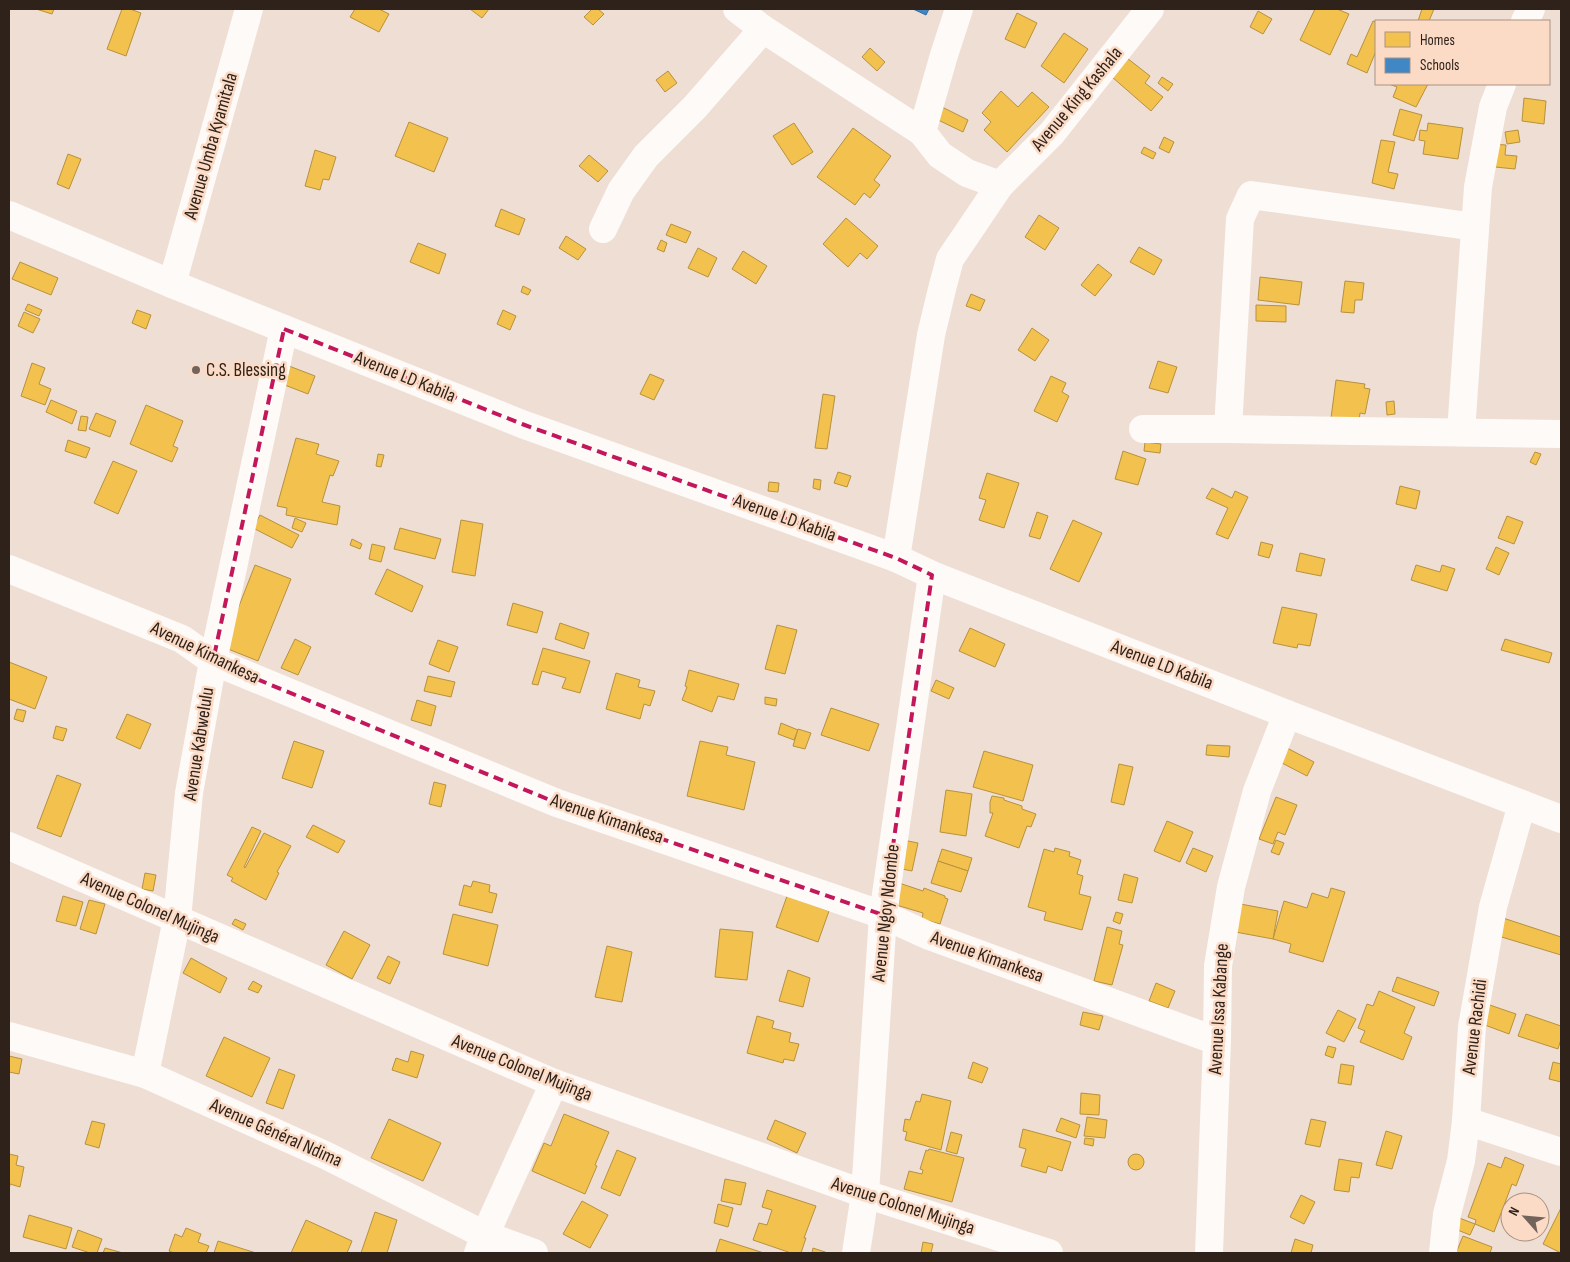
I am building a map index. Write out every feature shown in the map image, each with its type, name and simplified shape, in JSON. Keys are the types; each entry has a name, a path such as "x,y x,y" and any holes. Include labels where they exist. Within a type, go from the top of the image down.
{"street":[{"name":"Avenue Umba Kyamitala","path":"172,284 249,9"},
{"path":"737,9 763,29 922,132 940,155 967,173 1000,185"},
{"path":"922,132 959,9"},
{"name":"Avenue King Kashala","path":"896,558 931,335 950,259 1000,185 1052,132 1150,9"},
{"path":"603,229 621,191 646,156 695,107 763,29"},
{"path":"1461,432 1480,178 1493,107 1502,85"},
{"path":"1228,429 1240,219 1250,195 1475,227"},
{"name":"Avenue LD Kabila","path":"9,215 172,284 522,424 896,558 932,575 1561,819"},
{"name":"Avenue Kabwelulu","path":"145,1074 177,920 190,793 213,661 284,328"},
{"path":"1143,430 1228,429 1561,434"},
{"name":"Avenue Kimankesa","path":"9,569 182,639 213,661 557,802 882,915 927,935 1217,1041"},
{"name":"Avenue Ngoy Ndombe","path":"856,1253 865,1194 882,915 932,575"},
{"name":"Avenue Issa Kabange","path":"1209,1253 1218,966 1231,887 1257,791 1287,714"},
{"name":"Avenue Rachidi","path":"1443,1253 1446,1214 1460,1161 1466,1121 1472,1027 1493,907 1522,804"},
{"name":"Avenue Colonel Mujinga","path":"9,846 554,1083 865,1194 1049,1253"},
{"name":"Avenue Général Ndima","path":"9,1036 145,1074 325,1154 481,1244 534,1253"},
{"path":"481,1244 554,1083"},
{"path":"1466,1121 1561,1152"}],"highlighted area":[{"path":"284,329 522,424 896,558 932,575 883,915 557,803 213,661"}],"building: Homes":[{"path":"36,9 54,9 52,14"},
{"path":"122,9 130,9 141,13 126,56 107,49"},
{"path":"355,9 379,9 389,14 379,32 350,17"},
{"path":"470,9 489,9 482,18"},
{"path":"592,9 598,9 604,14 593,25 584,17"},
{"path":"1315,9 1337,9 1349,14 1330,55 1300,40"},
{"path":"1422,9 1434,9 1429,20 1418,20"},
{"path":"1258,11 1272,19 1263,34 1250,27"},
{"path":"1017,13 1037,23 1025,48 1005,39"},
{"path":"1373,21 1375,22 1375,53 1367,73 1347,64 1351,54 1357,57"},
{"path":"1064,33 1088,49 1064,83 1041,66"},
{"path":"870,48 885,62 877,71 862,57"},
{"path":"1127,58 1150,76 1145,83 1163,97 1151,111 1112,77"},
{"path":"668,71 677,83 665,92 656,80"},
{"path":"1162,77 1173,84 1168,91 1158,83"},
{"path":"1392,85 1427,85 1416,107 1393,97 1397,87"},
{"path":"1001,91 1018,107 1032,92 1049,107 1007,152 984,130 991,122 982,113"},
{"path":"1524,98 1546,101 1544,124 1522,121"},
{"path":"940,106 968,120 963,132 934,118"},
{"path":"1400,109 1422,115 1414,141 1393,135"},
{"path":"409,122 448,138 434,172 395,156"},
{"path":"794,123 813,152 792,165 773,136"},
{"path":"1428,123 1463,128 1458,159 1423,154 1425,141 1419,140 1420,130 1427,131"},
{"path":"853,128 891,156 874,180 880,185 870,198 864,193 855,205 817,177"},
{"path":"1518,130 1520,142 1507,144 1505,132"},
{"path":"1164,137 1174,142 1169,153 1159,148"},
{"path":"1381,140 1395,142 1388,172 1398,174 1394,189 1372,183"},
{"path":"1491,144 1506,145 1505,155 1517,156 1515,169 1495,167"},
{"path":"1144,147 1156,153 1153,159 1141,153"},
{"path":"315,150 336,157 329,180 323,179 320,190 305,186"},
{"path":"68,154 81,159 69,189 57,184"},
{"path":"589,155 608,171 598,182 579,166"},
{"path":"501,209 525,219 519,235 495,226"},
{"path":"1039,215 1059,228 1045,250 1025,237"},
{"path":"846,218 878,246 867,259 860,253 848,267 823,244"},
{"path":"671,224 691,232 686,243 666,235"},
{"path":"566,236 586,249 578,260 559,248"},
{"path":"661,240 667,243 664,252 657,249"},
{"path":"418,243 446,254 439,274 410,262"},
{"path":"1139,247 1162,260 1154,275 1130,262"},
{"path":"698,248 717,258 708,277 688,268"},
{"path":"743,251 767,266 756,284 732,269"},
{"path":"20,262 58,278 51,295 12,279"},
{"path":"1098,264 1112,275 1095,296 1081,285"},
{"path":"1260,277 1302,282 1299,305 1258,300"},
{"path":"1345,281 1364,283 1362,300 1355,300 1354,313 1341,312"},
{"path":"523,286 531,290 528,295 521,292"},
{"path":"971,294 985,300 980,311 966,306"},
{"path":"28,304 42,310 39,316 25,310"},
{"path":"1256,305 1286,306 1286,322 1256,321"},
{"path":"137,310 151,315 146,329 132,323"},
{"path":"503,310 516,316 510,330 497,324"},
{"path":"24,312 40,319 33,333 18,326"},
{"path":"1032,328 1049,340 1035,361 1018,350"},
{"path":"1158,361 1177,367 1168,393 1149,388"},
{"path":"32,363 45,368 39,384 51,389 45,405 21,396"},
{"path":"289,366 315,376 308,394 282,384"},
{"path":"650,374 664,380 654,400 640,394"},
{"path":"1051,376 1066,383 1062,392 1069,396 1057,422 1034,411"},
{"path":"1336,380 1365,384 1364,388 1370,389 1365,414 1360,413 1359,422 1331,418"},
{"path":"823,394 835,396 827,449 815,448"},
{"path":"51,400 77,411 72,424 46,412"},
{"path":"1394,401 1395,414 1387,415 1386,402"},
{"path":"146,405 183,421 173,446 178,448 172,462 130,444"},
{"path":"96,413 116,421 110,437 89,429"},
{"path":"81,416 88,417 86,431 78,430"},
{"path":"296,438 319,444 316,454 339,461 333,476 330,475 322,502 340,506 337,525 286,515 287,508 277,506"},
{"path":"68,440 90,448 86,458 65,451"},
{"path":"1145,442 1161,444 1160,453 1144,451"},
{"path":"1123,451 1146,459 1138,485 1115,479"},
{"path":"1535,452 1541,454 1536,465 1530,462"},
{"path":"378,454 384,455 381,467 376,466"},
{"path":"113,461 137,471 118,514 94,503"},
{"path":"838,472 851,476 847,487 834,483"},
{"path":"987,473 1019,483 1004,528 979,520 986,500 979,498"},
{"path":"814,479 821,480 820,490 813,488"},
{"path":"769,482 779,483 778,492 768,491"},
{"path":"1400,486 1420,491 1416,509 1396,504"},
{"path":"1212,488 1232,498 1235,491 1248,497 1228,539 1216,534 1228,508 1206,498"},
{"path":"1037,512 1048,516 1040,539 1029,536"},
{"path":"260,515 299,535 292,548 253,528"},
{"path":"1507,516 1523,522 1514,544 1498,538"},
{"path":"295,518 306,523 302,532 292,528"},
{"path":"461,520 483,524 475,576 452,572"},
{"path":"1073,520 1102,533 1079,582 1050,569"},
{"path":"400,528 441,539 435,559 394,549"},
{"path":"352,539 362,544 360,549 350,545"},
{"path":"1261,542 1273,545 1269,558 1258,555"},
{"path":"372,544 385,547 381,562 369,559"},
{"path":"1496,547 1509,553 1499,575 1486,569"},
{"path":"1300,553 1325,559 1321,576 1296,571"},
{"path":"255,565 291,579 258,661 223,647"},
{"path":"1416,565 1440,572 1442,565 1455,569 1447,591 1411,580"},
{"path":"387,569 423,586 412,612 375,594"},
{"path":"513,603 543,612 537,633 507,625"},
{"path":"1282,607 1317,614 1310,646 1298,644 1297,648 1273,643"},
{"path":"560,623 589,633 584,649 555,639"},
{"path":"777,625 797,630 785,674 765,669"},
{"path":"970,628 1005,644 995,667 959,651"},
{"path":"295,639 311,647 298,675 281,668"},
{"path":"1505,639 1552,653 1549,663 1501,650"},
{"path":"438,640 458,647 449,672 429,664"},
{"path":"543,648 590,661 580,693 562,688 566,678 542,671 538,685 532,684"},
{"path":"9,662 47,677 35,709 9,699"},
{"path":"689,670 739,684 734,700 718,696 712,712 682,700 687,687 685,686"},
{"path":"616,673 640,680 638,687 655,691 650,706 644,704 640,719 606,709"},
{"path":"428,676 455,682 451,697 424,691"},
{"path":"936,680 954,688 949,699 931,691"},
{"path":"765,697 777,699 776,706 765,704"},
{"path":"417,700 436,706 431,726 411,720"},
{"path":"831,708 879,724 869,751 821,735"},
{"path":"17,709 26,711 23,722 14,719"},
{"path":"127,714 151,724 140,749 116,738"},
{"path":"781,723 798,730 794,740 778,734"},
{"path":"56,726 67,729 63,741 53,738"},
{"path":"798,729 811,733 805,749 793,746"},
{"path":"294,741 324,751 312,788 282,778"},
{"path":"700,741 728,747 726,755 755,762 744,810 687,796"},
{"path":"1207,745 1230,746 1229,757 1206,755"},
{"path":"1287,748 1314,762 1307,776 1280,762"},
{"path":"984,751 1033,765 1023,801 973,787"},
{"path":"1119,764 1133,767 1124,805 1111,802"},
{"path":"57,775 81,784 61,837 37,828"},
{"path":"434,782 446,785 441,807 429,804"},
{"path":"946,790 972,794 966,836 940,832"},
{"path":"992,796 1004,798 1004,800 1022,806 1022,809 1036,814 1031,827 1027,826 1019,848 985,836 993,813 990,813"},
{"path":"1276,797 1297,805 1285,835 1278,832 1273,844 1259,839"},
{"path":"1167,821 1193,832 1180,862 1154,851"},
{"path":"313,825 345,841 338,853 306,837"},
{"path":"252,827 261,831 245,868 264,833 291,846 277,872 279,873 266,900 231,881 233,878 227,875"},
{"path":"903,840 918,843 912,871 897,868"},
{"path":"1276,840 1284,843 1279,855 1271,852"},
{"path":"1055,848 1070,852 1069,856 1081,860 1077,874 1083,876 1079,894 1091,897 1082,930 1044,920 1046,912 1028,907 1044,849 1054,852"},
{"path":"1193,848 1213,856 1206,872 1186,863"},
{"path":"942,849 972,858 968,871 938,861"},
{"path":"938,861 968,871 961,892 931,883"},
{"path":"145,873 156,875 153,891 142,889"},
{"path":"1124,874 1138,878 1132,903 1118,900"},
{"path":"473,881 490,885 489,892 497,894 492,913 459,905 464,885 471,887"},
{"path":"899,883 923,891 924,888 948,899 940,924 922,919 923,913 893,904"},
{"path":"1331,888 1345,892 1323,962 1289,952 1291,944 1273,939 1284,901 1307,908 1312,893 1328,898"},
{"path":"63,896 83,902 76,926 56,921"},
{"path":"787,896 829,911 818,942 776,927"},
{"path":"89,900 105,904 96,934 80,929"},
{"path":"1235,903 1278,911 1273,939 1230,931"},
{"path":"1116,912 1123,914 1120,924 1113,921"},
{"path":"453,914 498,925 488,966 443,954"},
{"path":"1500,917 1561,937 1561,955 1495,935"},
{"path":"235,919 246,924 243,930 232,924"},
{"path":"1107,927 1122,931 1119,944 1123,945 1112,985 1094,981"},
{"path":"720,929 753,932 747,980 715,977"},
{"path":"344,931 370,945 352,979 326,965"},
{"path":"607,946 632,952 622,1002 595,997"},
{"path":"388,956 400,962 390,984 377,978"},
{"path":"191,958 227,978 220,993 183,973"},
{"path":"788,970 810,978 803,1007 779,1001"},
{"path":"1397,977 1439,992 1434,1006 1392,991"},
{"path":"253,981 262,986 258,993 248,989"},
{"path":"1156,983 1175,991 1168,1008 1149,1001"},
{"path":"1379,991 1415,1007 1404,1033 1412,1037 1403,1060 1360,1042 1365,1031 1358,1028 1367,1004 1373,1006"},
{"path":"1481,1002 1516,1014 1509,1034 1474,1021"},
{"path":"1338,1010 1356,1019 1344,1042 1326,1033"},
{"path":"1083,1012 1103,1016 1099,1030 1080,1025"},
{"path":"1526,1014 1561,1026 1561,1039 1558,1049 1518,1036"},
{"path":"757,1016 774,1021 772,1028 791,1033 789,1042 799,1044 794,1061 784,1059 783,1063 747,1053"},
{"path":"224,1037 270,1058 252,1097 206,1076"},
{"path":"1328,1046 1336,1048 1333,1058 1325,1055"},
{"path":"411,1051 424,1055 417,1078 392,1070 396,1058 408,1062"},
{"path":"9,1056 22,1059 19,1074 9,1072"},
{"path":"973,1062 988,1068 982,1083 968,1078"},
{"path":"1553,1062 1561,1064 1561,1082 1549,1079"},
{"path":"1341,1064 1354,1066 1351,1085 1338,1083"},
{"path":"279,1069 295,1075 283,1109 266,1103"},
{"path":"1081,1093 1100,1095 1099,1115 1080,1114"},
{"path":"922,1094 951,1101 941,1150 905,1140 907,1132 903,1131 905,1119 910,1120 916,1101 920,1102"},
{"path":"564,1114 609,1132 585,1194 532,1171 544,1143 551,1146"},
{"path":"1087,1117 1107,1120 1105,1138 1084,1136"},
{"path":"1061,1118 1080,1125 1076,1138 1056,1131"},
{"path":"389,1119 441,1143 423,1181 371,1158"},
{"path":"1311,1119 1326,1122 1320,1147 1305,1144"},
{"path":"775,1120 806,1133 797,1153 767,1139"},
{"path":"92,1121 105,1124 99,1148 85,1144"},
{"path":"1023,1129 1071,1142 1062,1171 1048,1166 1046,1173 1021,1166 1026,1149 1019,1147"},
{"path":"1386,1131 1402,1136 1392,1169 1376,1165"},
{"path":"951,1132 962,1135 957,1154 946,1151"},
{"path":"1085,1138 1094,1139 1093,1146 1084,1144"},
{"path":"929,1149 964,1158 952,1202 904,1189 909,1171 922,1174 923,1170 920,1169 926,1150 928,1151"},
{"path":"617,1150 636,1158 620,1196 601,1188"},
{"path":"9,1154 18,1156 16,1165 24,1167 20,1187 10,1184 9,1191"},
{"path":"1133,1154 1139,1154 1144,1159 1142,1168 1133,1170 1128,1165 1128,1159"},
{"path":"1505,1157 1524,1165 1516,1186 1512,1184 1509,1192 1500,1192 1500,1216 1494,1232 1475,1224 1476,1220 1468,1217 1488,1163 1501,1168"},
{"path":"1339,1159 1362,1163 1359,1178 1351,1177 1349,1192 1334,1190"},
{"path":"725,1179 746,1183 741,1205 721,1201"},
{"path":"767,1190 816,1206 804,1238 806,1238 801,1253 791,1253 753,1240 759,1223 767,1225 772,1210 762,1207"},
{"path":"1301,1195 1315,1202 1304,1224 1290,1217"},
{"path":"582,1201 608,1215 590,1248 563,1234"},
{"path":"718,1204 733,1208 728,1227 714,1223"},
{"path":"1561,1208 1561,1253 1543,1244 1544,1242 1550,1242 1550,1230"},
{"path":"375,1212 397,1220 387,1253 361,1253"},
{"path":"29,1215 72,1228 66,1249 23,1237"},
{"path":"1454,1216 1475,1224 1470,1235 1450,1227"},
{"path":"306,1220 352,1241 347,1253 291,1253"},
{"path":"186,1228 201,1234 198,1242 209,1246 206,1253 174,1253 169,1251 175,1234 182,1237"},
{"path":"78,1230 102,1239 97,1253 90,1253 72,1247"},
{"path":"1463,1236 1492,1247 1490,1253 1456,1253"},
{"path":"720,1239 764,1253 719,1253 716,1252"},
{"path":"1295,1239 1313,1245 1311,1253 1291,1253"},
{"path":"218,1241 256,1253 214,1253"},
{"path":"923,1242 933,1244 931,1253 921,1253"},
{"path":"105,1248 123,1253 103,1253"},
{"path":"813,1248 828,1253 812,1253"}],"building: Schools":[{"path":"913,9 929,9 926,15"}],"place":[{"name":"C.S. Blessing","path":"196,370"}]}
